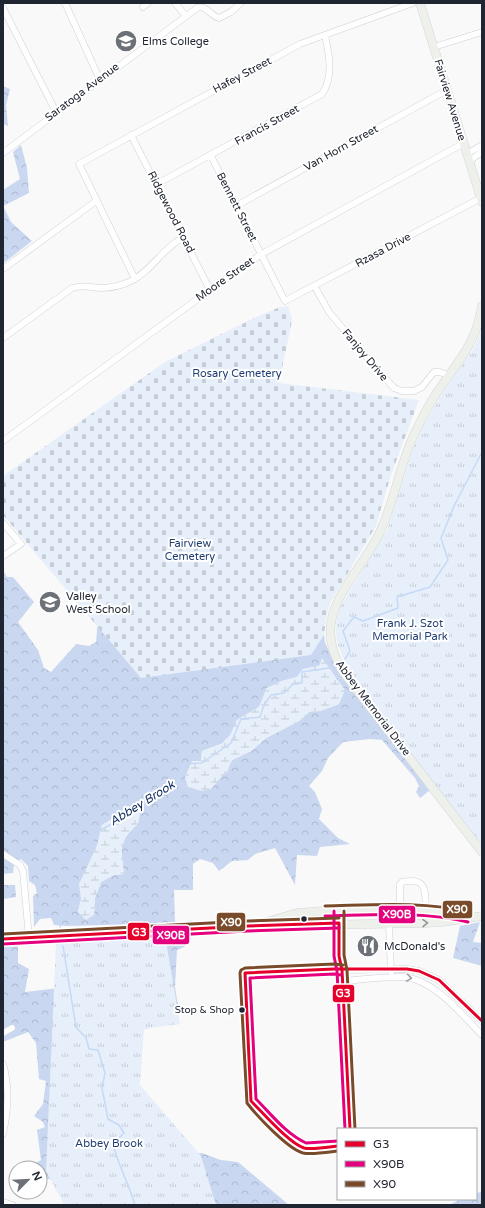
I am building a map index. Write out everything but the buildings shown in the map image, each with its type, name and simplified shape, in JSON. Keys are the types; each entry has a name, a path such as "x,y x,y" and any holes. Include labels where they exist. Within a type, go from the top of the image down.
{"main road":[{"name":"Fairview Avenue","path":"420,3 481,200"},
{"name":"Abbey Memorial Drive","path":"482,306 478,326 470,345 430,404 412,438 383,525 337,602 331,620 330,633 334,656 348,678 482,852"},
{"path":"258,925 297,913 341,911 439,911 469,917"},
{"path":"3,939 258,925 426,923 482,916"}],"street":[{"path":"65,3 100,80"},
{"path":"175,3 185,15"},
{"name":"Saratoga Avenue","path":"3,152 185,15 200,6 214,16 221,18 241,3"},
{"name":"Hafey Street","path":"96,201 79,164 300,44 413,3"},
{"path":"3,8 56,112"},
{"path":"434,47 482,32"},
{"name":"Francis Street","path":"157,184 211,156 322,94 327,88 330,57 325,35"},
{"name":"Van Horn Street","path":"236,206 447,90"},
{"name":"Ridgewood Road","path":"131,135 210,290"},
{"name":"Moore Street","path":"3,441 260,255 464,143"},
{"path":"468,157 482,145"},
{"path":"468,157 482,152"},
{"name":"Bennett Street","path":"211,156 260,255 285,301"},
{"name":"Rzasa Drive","path":"285,301 315,287 481,200"},
{"path":"3,269 96,201 135,279"},
{"path":"3,338 72,288 84,286 108,288 135,279 149,269 168,247 183,238"},
{"name":"Fanjoy Drive","path":"315,287 329,312 394,388 402,391 414,392 422,387 434,372 440,372 449,376"},
{"path":"3,523 21,544 3,556"},
{"path":"3,854 20,865 23,871 29,938"},
{"path":"400,910 401,883 416,881 422,884 425,889 426,911"},
{"path":"341,911 339,956 342,970 342,981 403,977 415,979 432,987 482,1035"},
{"path":"389,923 391,978"},
{"path":"342,970 406,969 419,971 439,980 482,1021"},
{"path":"3,1033 12,1028"},
{"path":"3,1064 8,1100 3,1134"},
{"path":"3,1202 13,1205"}],"green space":[{"path":"3,86 10,89 6,105 8,126 3,124"},
{"path":"21,145 27,168 29,193 3,206 3,190 20,179 13,152"},
{"path":"3,206 11,222 32,241 5,262 3,260"},
{"name":"Fairview Cemetery","path":"288,306 292,319 279,383 419,400 391,475 376,526 330,603 324,635 311,655 141,678 3,515 3,476 165,362 254,318 280,307"},
{"name":"Frank J. Szot Memorial Park","path":"482,329 482,845 437,788 352,673 339,649 336,625 340,607 387,530 412,452 424,425 443,392 474,348"},
{"path":"3,570 7,577 13,577 34,602 18,622 38,650 44,668 51,672 76,644 89,646 96,642 98,619 328,604 323,626 325,642 337,670 430,790 420,798 416,792 419,786 415,778 382,740 370,739 343,742 328,758 322,771 309,786 315,792 322,809 319,819 338,838 350,844 320,847 317,856 297,855 295,885 275,848 255,854 248,860 232,861 219,871 213,863 200,859 193,864 193,890 174,890 175,923 66,926 54,925 51,918 40,919 34,927 33,896 37,893 35,885 29,881 28,866 21,859 14,864 13,873 3,874","holes":["319,666 339,704 320,711 309,712 299,721 266,738 251,751 232,760 225,772 211,789 192,761 201,761 202,751 221,744 231,735 237,720 259,707 267,688 282,681 297,677 303,669","131,808 138,824 131,830 122,846 124,874 114,875 101,882 95,898 94,915 78,912 90,861 97,846 102,825"]},
{"path":"322,658 345,690 339,704 320,711 309,712 299,721 266,738 251,751 232,760 227,772 211,789 201,791 188,787 185,777 192,761 201,761 202,751 221,744 230,735 237,720 259,707 267,688 282,681 297,677 303,669 319,666"},
{"path":"131,808 139,809 140,814 138,824 127,834 121,849 124,874 114,875 101,882 95,898 94,915 86,920 78,912 81,899 79,884 97,846 102,825"},
{"path":"3,885 15,885 16,897 3,899"},
{"path":"480,922 473,942 482,943 482,966 453,958 460,926"},
{"name":"Abbey Brook","path":"165,935 180,1024 144,1029 140,1085 201,1156 216,1205 64,1205 48,1175 48,1160 46,1160 56,944"},
{"name":"Abbey Brook","path":"192,938 184,947 177,950 175,987 179,1012 170,1023 141,1030 137,1086 193,1153 202,1153 221,1160 238,1162 289,1205 76,1205 70,1186 48,1179 48,1160 41,1160 37,1130 45,1127 43,1122 34,1116 43,1104 46,1081 39,1079 36,1043 28,1032 3,1042 3,947 18,946 18,963 29,969 25,992 59,988 58,955 67,941"},
{"path":"482,1192 482,1205 449,1205 459,1200 477,1200 477,1193"}],"waterway":[{"name":"Abbey Brook","path":"345,659 350,651 343,631 354,617 363,621 398,608 397,597 430,587 448,560 441,538 455,504 482,452"},
{"name":"Abbey Brook","path":"60,927 77,859 92,844 95,833 121,819 128,811 179,780 183,764 202,763 231,743 241,719 260,717 264,705 271,695 284,693 294,683 302,683 302,672 329,668"},
{"name":"Abbey Brook","path":"63,946 76,1027 86,1038 89,1049 98,1050 105,1073 102,1088 108,1119 119,1125 124,1133 113,1144 135,1205"}],"transit line":[{"name":"X90","path":"325,906 416,905 434,906 470,912"},
{"name":"X90B","path":"334,911 334,956 337,971 345,1128"},
{"name":"X90","path":"344,911 344,955 347,970 355,1128"},
{"name":"X90B","path":"325,916 415,915 433,916 468,922"},
{"name":"X90","path":"3,934 248,921 339,918"},
{"name":"G3","path":"3,939 248,926 339,923 339,956 342,970 350,1128"},
{"name":"X90B","path":"3,944 248,931 339,928"},
{"name":"X90","path":"337,1151 311,1154 303,1153 297,1150 281,1139 247,1103 240,973 241,970 245,968 334,964 343,965"},
{"name":"G3","path":"337,1146 311,1149 298,1145 276,1127 251,1101 245,973 334,969 407,969 419,971 439,980 482,1021"},
{"name":"X90B","path":"337,1141 306,1143 285,1129 256,1099 250,978 334,974 341,975"}],"place":[{"name":"Elms College","path":"126,41"},
{"name":"Valley West School","path":"50,602"},
{"name":"McDonald's","path":"368,946"},
{"name":"Stop & Shop","path":"242,1010"}],"park label":[{"name":"Rosary Cemetery","path":"237,373"}]}
